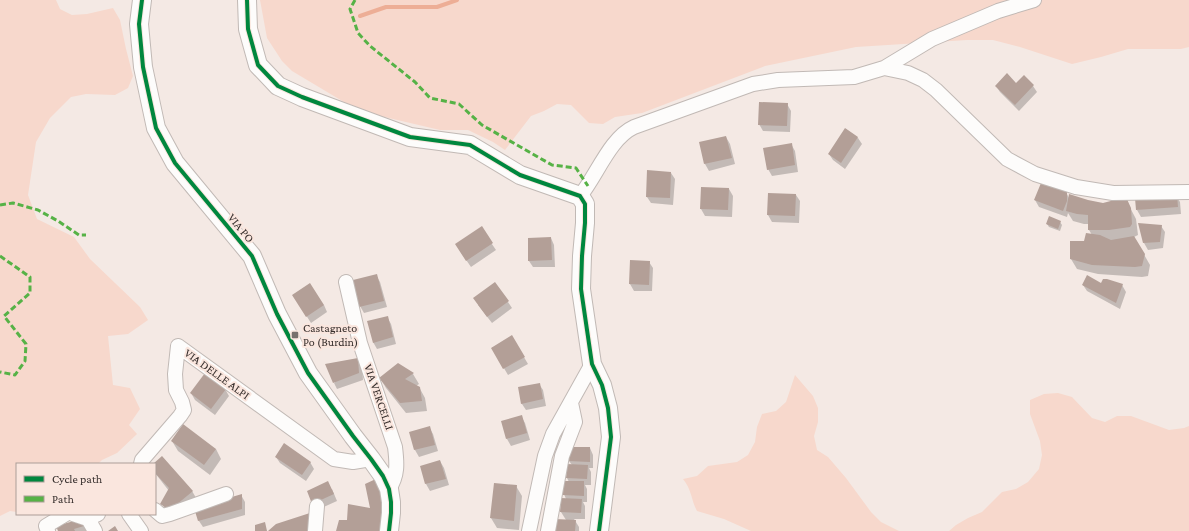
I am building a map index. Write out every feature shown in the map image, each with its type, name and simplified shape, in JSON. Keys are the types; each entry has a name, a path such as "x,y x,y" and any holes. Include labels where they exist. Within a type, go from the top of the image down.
{"street":[{"name":"VIA PO","path":"142,0 139,24 143,67 156,128 175,163 252,256 277,314 308,373 371,459 386,483"},
{"path":"247,0 248,29 258,65 278,86 302,97 410,137 470,145 520,175 580,196 585,204 586,223 581,289 592,364 602,385 608,408 611,437 599,531"},
{"path":"580,196 588,186 613,145 626,130 634,126 753,84 778,80 854,77 884,68 932,39 998,11 1034,0"},
{"path":"884,68 908,73 923,80 936,90 1007,159 1035,174 1076,187 1113,192 1189,192"},
{"name":"VIA VERCELLI","path":"346,282 360,343 395,447 397,462 394,481 386,483"},
{"name":"VIA DELLE ALPI","path":"141,463 142,460 184,410 176,390 175,374 178,346 334,459 353,462 371,459"},
{"path":"529,531 545,456 554,434 592,364"},
{"path":"548,531 562,456 575,422 571,403"},
{"path":"386,483 391,513 389,531"},
{"path":"156,511 162,516 226,494"},
{"path":"315,531 317,506"},
{"path":"48,531 46,526 64,515"},
{"path":"82,515 93,516 95,531"},
{"path":"130,515 140,531"}],"shaded area":[{"path":"0,0 56,0 60,9 72,15 87,14 113,8 120,20 133,76 128,88 115,95 86,94 71,97 50,118 36,142 28,195 37,219 74,237 90,259 140,307 148,320 128,334 108,336 113,385 130,388 140,409 129,425 137,434 117,453 99,463 16,463 16,512 10,511 0,516"},
{"path":"260,0 1189,0 1189,47 1181,49 1128,49 1072,64 993,40 967,40 856,47 765,66 642,113 615,117 603,124 589,123 571,105 557,104 531,116 505,150 493,142 468,130 440,130 359,111 292,71 282,61 267,38"},
{"path":"795,375 813,396 818,408 818,422 814,436 817,450 828,457 846,478 871,512 881,522 899,531 751,531 724,519 697,511 688,487 683,479 697,476 708,466 737,462 748,455 755,442 757,427 762,414 776,411 786,402"},
{"path":"1058,393 1072,397 1092,418 1105,422 1117,416 1131,416 1169,430 1189,426 1189,531 949,531 968,518 982,512 1002,492 1016,489 1028,482 1039,469 1042,455 1040,441 1030,414 1030,400 1044,394"}],"building":[{"path":"1007,73 1016,83 1024,75 1034,85 1015,105 995,86"},
{"path":"759,102 788,103 787,126 758,125"},
{"path":"845,128 858,137 841,163 828,154"},
{"path":"726,136 732,158 704,164 699,142"},
{"path":"792,143 795,165 767,170 763,148"},
{"path":"647,170 671,172 670,198 646,197"},
{"path":"1041,183 1067,192 1067,201 1063,211 1034,200"},
{"path":"701,187 729,188 728,210 700,209"},
{"path":"768,193 796,194 795,216 767,215"},
{"path":"1069,194 1103,203 1126,197 1131,208 1132,224 1130,227 1109,230 1088,230 1088,215 1066,211"},
{"path":"1177,195 1178,207 1136,210 1135,198"},
{"path":"1049,216 1061,221 1058,229 1046,224"},
{"path":"1138,223 1162,225 1160,242 1143,243"},
{"path":"482,226 493,243 466,261 455,244"},
{"path":"1086,233 1100,235 1111,240 1134,236 1145,254 1142,266 1092,265 1070,259 1070,241 1084,241"},
{"path":"551,237 552,260 528,261 528,238"},
{"path":"630,260 650,261 649,285 629,284"},
{"path":"377,274 384,301 359,307 353,280"},
{"path":"1087,275 1101,283 1103,279 1107,279 1123,284 1116,303 1082,285"},
{"path":"495,282 509,301 487,317 473,298"},
{"path":"310,283 324,305 306,317 292,295"},
{"path":"388,316 393,337 373,343 367,321"},
{"path":"512,335 525,357 503,369 491,348"},
{"path":"358,358 359,373 333,383 325,364"},
{"path":"398,363 414,373 405,379 420,387 422,401 400,403 379,378"},
{"path":"205,373 226,389 211,409 190,393"},
{"path":"540,383 543,399 521,404 518,387"},
{"path":"522,415 527,433 506,439 501,421"},
{"path":"183,424 216,449 204,465 171,441"},
{"path":"430,426 435,445 414,450 409,432"},
{"path":"284,443 311,462 302,475 275,457"},
{"path":"569,447 590,447 590,462 568,461"},
{"path":"162,456 193,491 170,510 160,504 169,488 156,474 156,463 154,463"},
{"path":"440,460 446,479 425,484 420,466"},
{"path":"567,464 588,465 587,479 566,478"},
{"path":"378,478 389,516 384,531 336,531 339,520 347,520 348,504 370,508 365,484"},
{"path":"328,481 334,494 312,504 307,491"},
{"path":"563,481 584,481 584,496 563,495"},
{"path":"494,483 517,485 514,521 490,518"},
{"path":"242,494 242,509 198,521 194,508"},
{"path":"561,498 582,499 581,513 560,512"},
{"path":"313,512 310,531 268,531 276,524"},
{"path":"81,519 84,526 74,529 75,531 58,531 56,526"},
{"path":"555,519 576,520 575,531 554,531"},
{"path":"265,522 267,531 255,531 255,525"},
{"path":"115,526 118,531 108,531"}],"waterway":[{"path":"360,16 386,7 437,7 457,0"}],"marked path":[{"path":"355,0 350,9 358,33 370,46 415,82 430,98 459,104 482,125 552,165 576,168 588,186"},
{"path":"0,205 13,203 38,210 79,235 86,235"},
{"path":"0,256 30,277 30,293 4,316 26,344 25,361 15,375 0,372"}],"cycle path":[{"path":"142,0 139,24 143,67 156,128 175,163 252,256 277,314 308,373 383,476 389,489 391,502 389,531"},
{"path":"247,0 248,29 258,65 278,86 302,97 410,137 470,145 520,175 580,196 585,204 581,289 592,364 602,385 608,408 611,437 599,531"}],"place":[{"name":"Castagneto Po (Burdin)","path":"295,335"}]}
